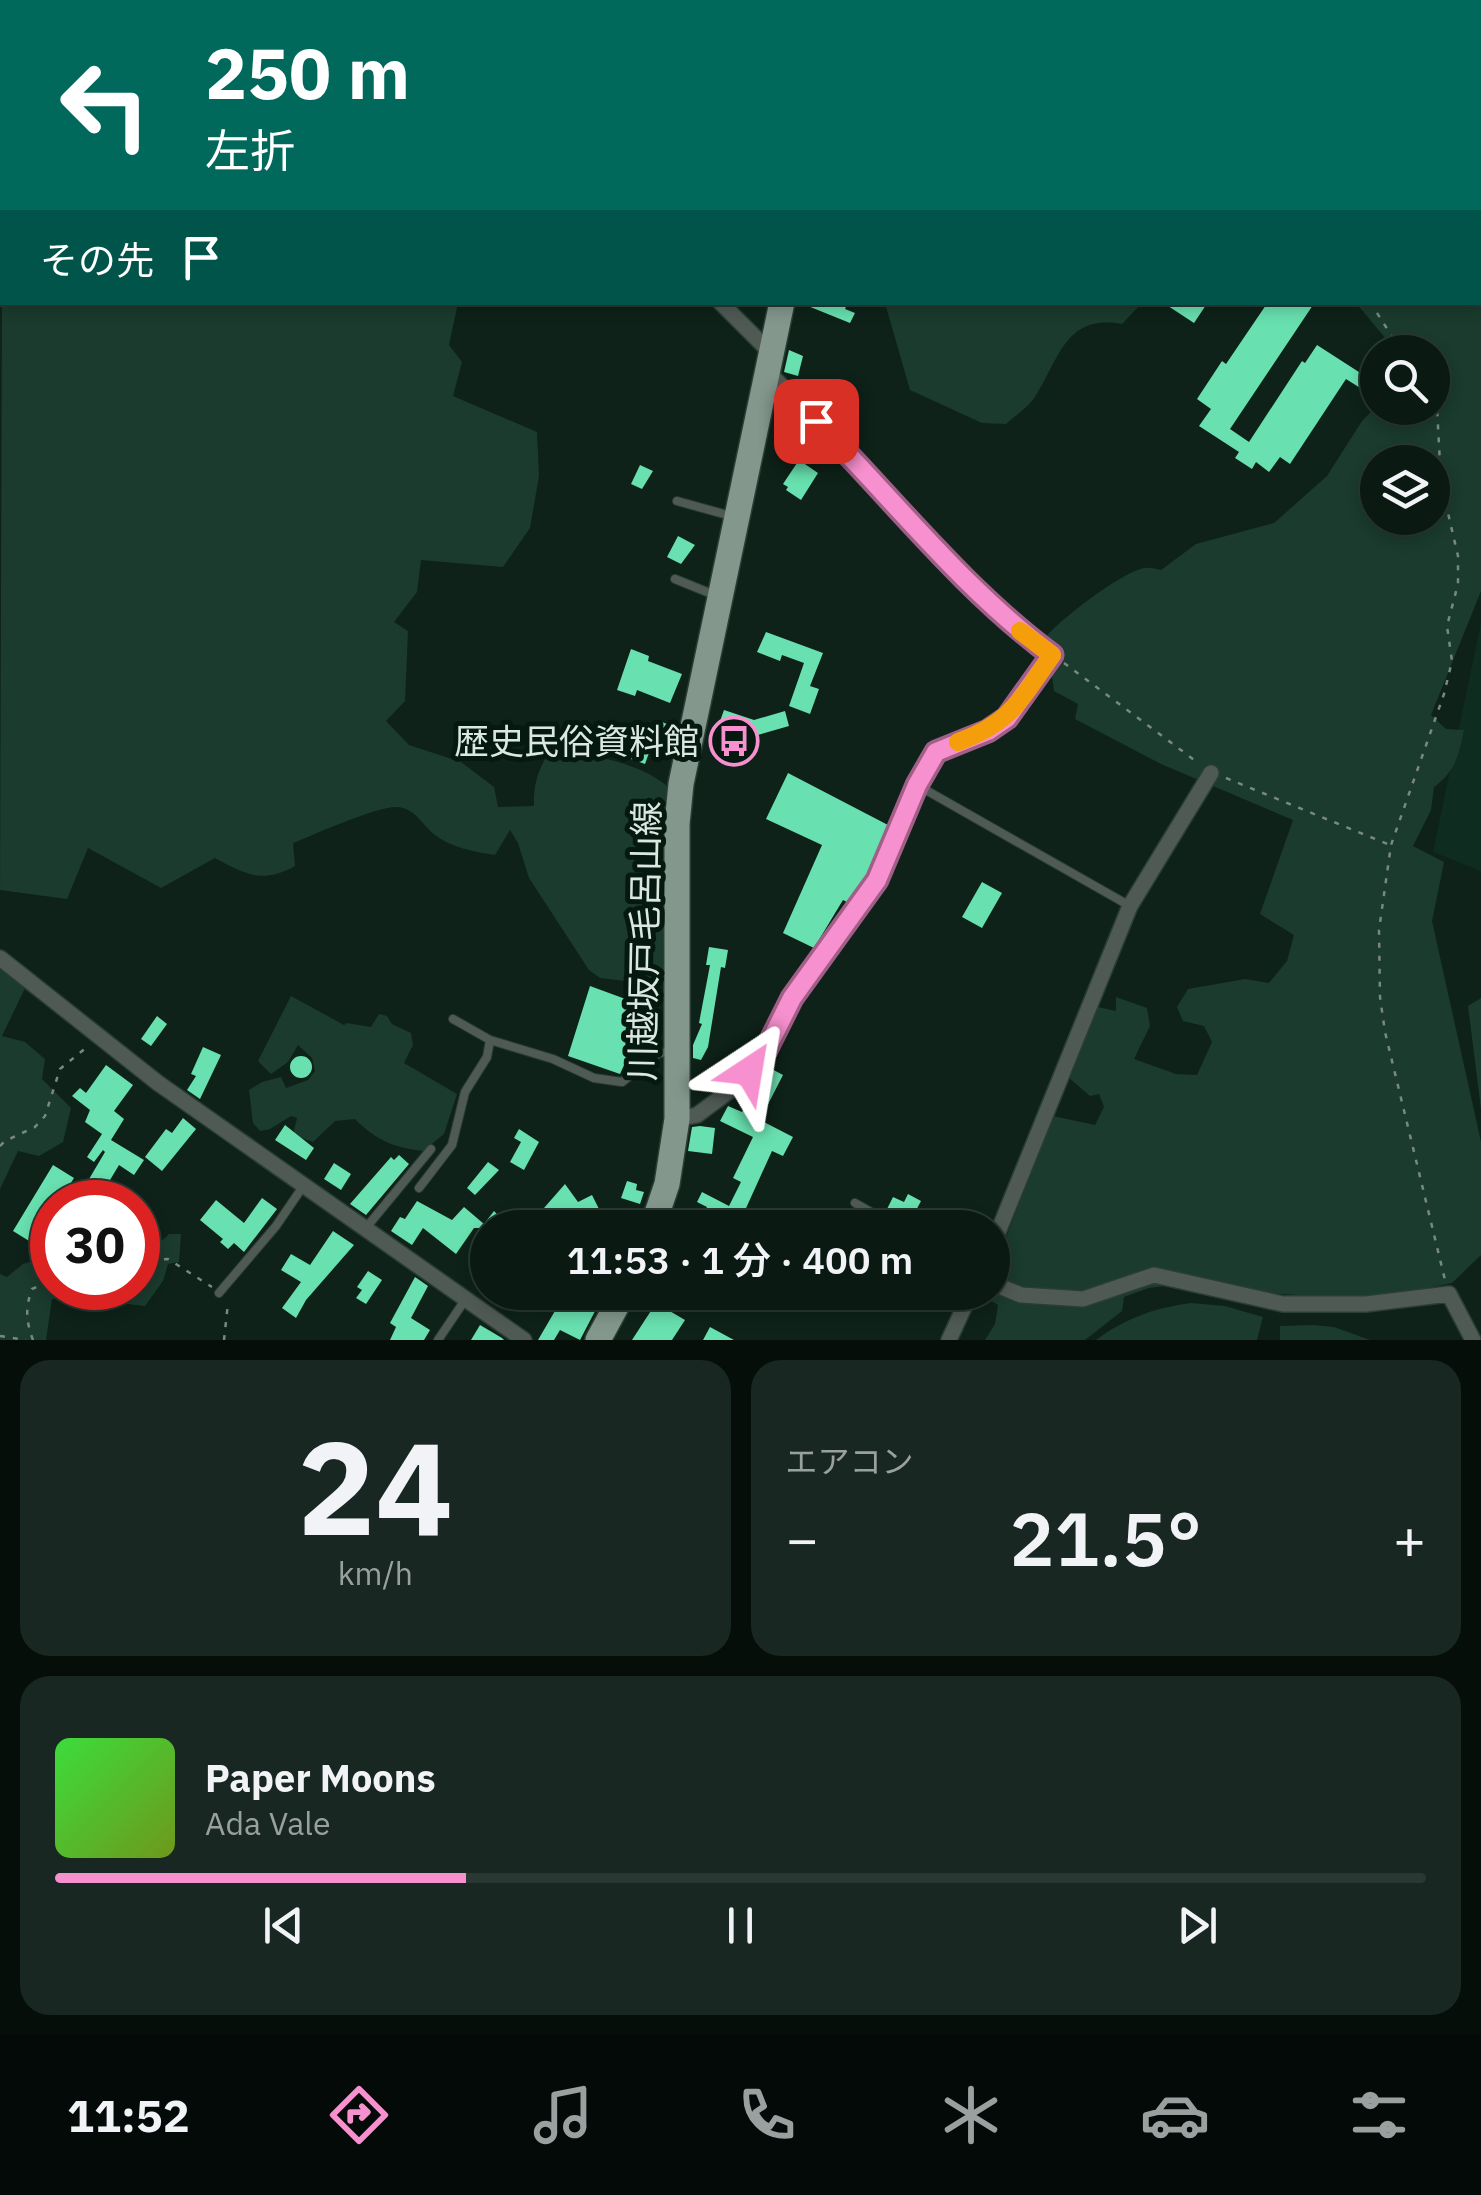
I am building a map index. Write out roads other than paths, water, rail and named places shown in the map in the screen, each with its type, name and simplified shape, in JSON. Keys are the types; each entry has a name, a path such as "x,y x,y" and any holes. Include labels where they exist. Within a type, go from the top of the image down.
{"main road":[{"name":"川越坂戸毛呂山線","path":"658,1210 667,1184 677,1119 681,784 781,305"},
{"path":"598,1340 614,1310"}],"street":[{"path":"677,1119 698,1114 728,1092 766,1050 792,998 877,880 917,785 936,752 988,731 1007,718 1052,655 1013,626 961,577 722,305"},
{"path":"1007,1210 1130,906 1211,773"},
{"path":"0,958 158,1083 524,1340"},
{"path":"1010,1290 1021,1295 1082,1299 1154,1276 1283,1304 1366,1304 1449,1294 1473,1340"},
{"path":"949,1340 963,1310"}],"lane":[{"path":"677,501 736,517"},
{"path":"674,579 719,597"},
{"path":"917,785 1130,906"},
{"path":"453,1019 490,1040 594,1078 622,1082 658,1053 677,1052"},
{"path":"420,1188 452,1145 465,1092 487,1057 490,1040"},
{"path":"365,1229 431,1149"},
{"path":"219,1293 276,1226 304,1185"},
{"path":"855,1203 867,1210"},
{"path":"438,1340 465,1300"}],"place":[{"name":"歴史民俗資料館","path":"734,741"}]}
